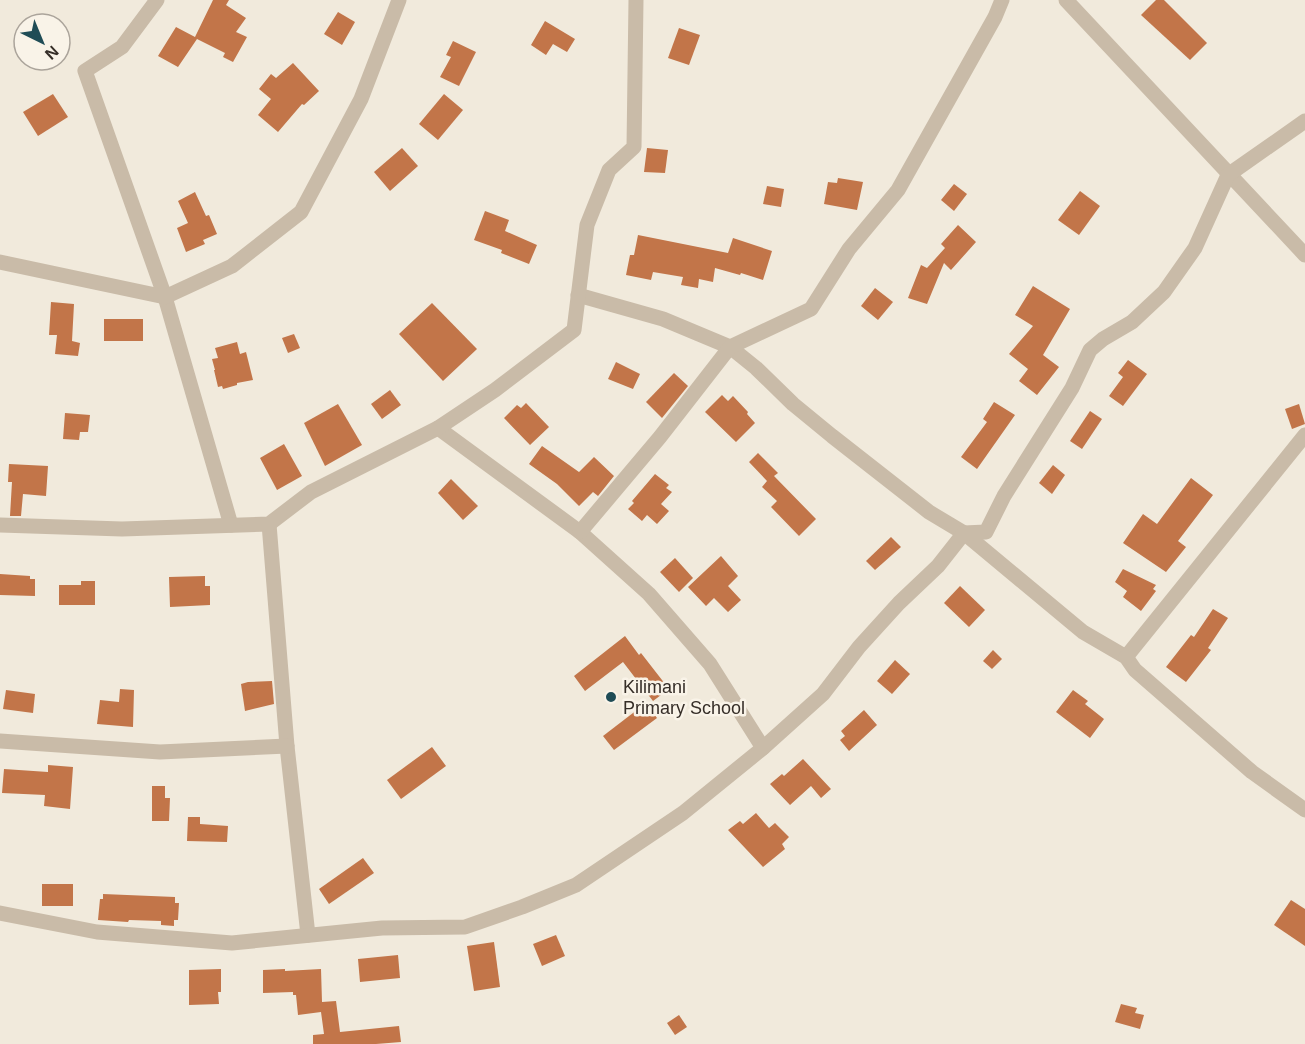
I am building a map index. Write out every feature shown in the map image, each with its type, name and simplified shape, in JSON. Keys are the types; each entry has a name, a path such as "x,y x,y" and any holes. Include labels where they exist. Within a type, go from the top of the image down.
{"street":[{"path":"157,0 122,47 85,71 165,297 231,525"},
{"path":"0,262 165,297 232,266 301,212 362,99 399,0"},
{"path":"0,525 122,529 269,524 311,492 438,428 495,390 573,330 587,225 609,170 634,147 636,0"},
{"path":"579,532 660,437 730,347 811,309 849,249 898,190 995,17 1002,0"},
{"path":"1066,0 1305,255"},
{"path":"964,533 986,532 1004,496 1072,388 1090,350 1103,339 1132,322 1164,292 1181,269 1195,248 1228,175 1305,121"},
{"path":"578,295 663,319 730,347 756,368 793,404 928,512 964,533 1083,632 1126,657 1135,670 1234,756 1305,810"},
{"path":"438,428 579,532 649,594 710,664 763,748"},
{"path":"1126,657 1305,435"},
{"path":"269,524 287,746 308,935"},
{"path":"0,913 97,932 231,943 382,928 465,927 576,885 683,813 763,748 823,694 859,647 899,603 939,566 964,533"},
{"path":"0,741 159,752 287,746"}],"building":[{"path":"213,0 229,0 226,5 246,18 236,32 247,37 233,62 223,57 225,53 197,39 178,67 158,56 176,27 195,37"},
{"path":"1156,0 1164,0 1207,43 1190,60 1141,15"},
{"path":"338,12 355,22 342,45 324,34"},
{"path":"545,21 575,39 567,52 553,44 546,55 531,45"},
{"path":"679,28 700,35 689,65 668,58"},
{"path":"453,41 476,52 459,86 440,77 451,57 446,55"},
{"path":"293,63 319,91 304,105 302,104 278,132 258,115 271,99 259,89 271,74 276,78"},
{"path":"53,94 68,117 38,136 23,112"},
{"path":"444,94 463,110 438,140 419,124"},
{"path":"402,148 418,166 390,191 374,172"},
{"path":"647,148 668,150 665,173 644,172"},
{"path":"838,178 863,182 857,210 824,204 828,182 837,183"},
{"path":"954,184 967,194 954,211 941,200"},
{"path":"767,186 784,189 781,207 763,204"},
{"path":"1080,191 1100,206 1079,235 1058,220"},
{"path":"195,192 217,234 203,240 205,244 186,252 177,228 188,223 178,201"},
{"path":"485,211 509,220 505,231 537,245 529,264 501,253 502,250 474,240"},
{"path":"958,225 976,242 951,270 944,263 927,304 908,298 921,265 927,268 945,248 941,244"},
{"path":"638,235 728,253 733,238 772,251 763,280 715,268 713,282 699,279 698,288 681,285 683,277 653,272 651,280 626,275 630,255 634,255"},
{"path":"1033,286 1070,309 1043,355 1059,367 1037,395 1019,381 1028,369 1009,354 1033,326 1015,315"},
{"path":"875,288 893,302 878,320 861,306"},
{"path":"51,302 74,304 72,341 80,343 78,356 55,354 57,335 49,335"},
{"path":"432,303 477,349 443,381 399,334"},
{"path":"104,319 143,319 143,341 104,341"},
{"path":"294,334 300,348 288,353 282,338"},
{"path":"237,342 240,354 246,352 253,380 223,389 222,386 218,387 214,370 212,359 218,358 215,348"},
{"path":"1128,360 1147,374 1123,406 1109,396 1123,377 1118,373"},
{"path":"616,362 640,374 633,389 608,379"},
{"path":"674,373 688,386 662,418 646,402"},
{"path":"390,390 401,405 382,419 371,404"},
{"path":"722,395 728,401 733,396 755,423 736,442 705,412"},
{"path":"994,402 1015,415 977,469 961,457 987,422 983,419"},
{"path":"526,403 549,427 530,445 504,418 517,405 521,408"},
{"path":"338,404 362,445 325,466 304,423"},
{"path":"1299,404 1305,424 1292,429 1285,409"},
{"path":"1090,411 1102,419 1082,449 1070,441"},
{"path":"65,413 90,415 88,432 80,432 79,440 63,439"},
{"path":"284,444 302,476 277,490 260,458"},
{"path":"542,446 579,472 594,457 614,476 598,496 593,492 579,506 557,484 529,464"},
{"path":"758,453 778,473 774,476 816,519 799,536 771,507 777,501 762,487 767,481 749,462"},
{"path":"9,464 48,466 46,496 23,494 21,516 10,516 12,482 8,482"},
{"path":"1053,465 1065,475 1052,494 1039,483"},
{"path":"655,474 669,485 666,488 672,492 661,504 669,511 657,524 647,515 642,521 628,509"},
{"path":"1191,478 1213,495 1178,541 1186,547 1166,572 1123,543 1143,514 1157,524"},
{"path":"451,479 478,506 463,520 438,493"},
{"path":"891,537 901,547 875,570 866,561"},
{"path":"721,556 738,576 728,586 741,600 728,612 714,598 706,606 688,587"},
{"path":"675,558 693,578 679,592 660,572"},
{"path":"1123,569 1156,585 1153,589 1156,591 1141,611 1123,597 1127,591 1115,582"},
{"path":"0,574 30,576 30,579 35,579 35,596 0,595"},
{"path":"205,576 205,586 210,586 210,605 170,607 169,577"},
{"path":"81,581 95,581 95,605 59,605 59,585 81,585"},
{"path":"960,586 985,610 969,627 944,603"},
{"path":"1213,609 1228,618 1208,648 1211,650 1186,682 1166,667 1191,635 1194,637"},
{"path":"625,636 669,689 653,701 623,662 585,691 574,676"},
{"path":"993,650 1002,659 992,669 983,661"},
{"path":"895,660 910,674 892,694 877,681"},
{"path":"272,681 274,704 245,711 241,684"},
{"path":"120,689 134,690 133,727 97,724 100,700 119,702"},
{"path":"6,690 35,694 33,713 3,709"},
{"path":"1073,690 1088,701 1085,704 1104,719 1090,738 1056,712"},
{"path":"646,703 657,718 614,750 603,736"},
{"path":"864,710 877,725 849,751 840,740 845,736 841,731"},
{"path":"432,747 446,766 401,799 387,780"},
{"path":"803,759 831,789 821,798 811,786 790,805 770,784 782,774 784,776"},
{"path":"48,765 73,767 70,809 44,806 45,795 2,793 4,769 48,772"},
{"path":"152,786 165,786 165,798 170,798 169,821 152,821"},
{"path":"756,813 769,828 775,823 789,837 782,844 785,849 763,867 728,830 740,821 743,824"},
{"path":"188,817 200,817 200,824 228,826 227,842 187,841"},
{"path":"363,858 374,873 329,904 319,889"},
{"path":"42,884 73,884 73,906 42,906"},
{"path":"103,894 175,897 175,903 179,903 178,920 174,920 174,926 161,925 161,921 98,920 100,899 103,899"},
{"path":"1291,900 1305,909 1305,946 1274,925"},
{"path":"556,935 565,956 542,966 533,944"},
{"path":"494,942 500,987 474,991 467,946"},
{"path":"398,955 400,978 360,982 358,959"},
{"path":"221,969 219,1004 189,1005 189,970"},
{"path":"285,969 285,971 321,969 322,1002 336,1001 340,1032 399,1026 401,1042 313,1044 313,1035 324,1034 321,1012 298,1015 296,995 293,995 293,992 263,993 263,970"},
{"path":"1121,1004 1137,1008 1135,1013 1144,1015 1140,1029 1115,1022"},
{"path":"679,1015 687,1027 675,1035 667,1023"}],"place":[{"name":"Kilimani Primary School","path":"611,697"}]}
